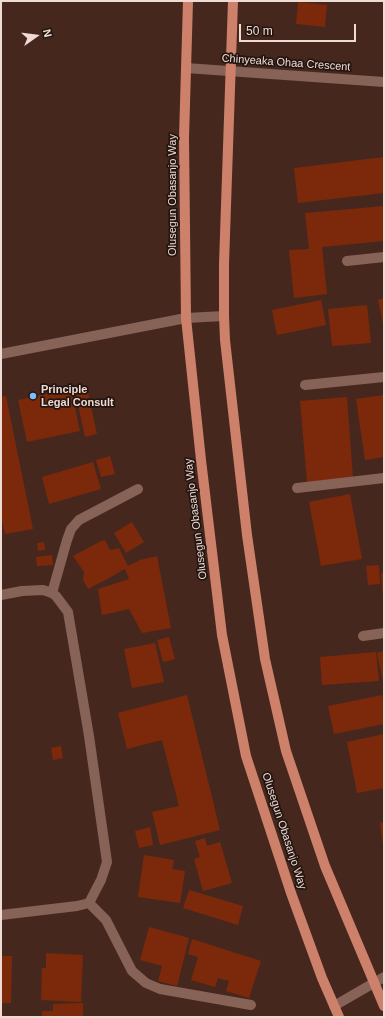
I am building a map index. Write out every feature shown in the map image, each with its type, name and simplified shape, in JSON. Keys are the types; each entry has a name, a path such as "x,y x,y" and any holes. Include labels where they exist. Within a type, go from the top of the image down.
{"main road":[{"name":"Olusegun Obasanjo Way","path":"188,1 184,138 186,318 200,452 222,635 246,756 291,893 322,978 339,1017"},
{"path":"233,1 224,264 224,316 247,535 265,659 286,752 325,866 384,1006"}],"street":[{"name":"Chinyeaka Ohaa Crescent","path":"186,68 384,82"},
{"path":"348,261 384,257"},
{"path":"1,354 186,318 224,316"},
{"path":"305,385 384,377"},
{"path":"297,488 384,478"},
{"path":"52,593 67,540 72,529 79,520 138,489"},
{"path":"1,595 22,591 43,590 56,596 68,612 89,736 107,862 101,880 88,903 77,906 1,916"},
{"path":"363,636 384,633"},
{"path":"88,903 106,920 132,971 146,983 160,989 251,1005"},
{"path":"334,1006 384,977"}],"building":[{"path":"298,2 327,5 325,27 296,24"},
{"path":"384,157 384,193 298,203 294,168"},
{"path":"384,206 384,241 322,247 327,294 294,298 289,250 309,249 305,213"},
{"path":"384,298 384,324 383,324 378,300"},
{"path":"321,300 326,325 277,335 272,310"},
{"path":"367,305 371,343 332,346 328,309"},
{"path":"87,388 97,434 85,437 75,390"},
{"path":"71,389 80,431 27,442 18,400"},
{"path":"384,395 384,457 365,460 356,399"},
{"path":"6,396 33,529 5,534 1,516 1,397"},
{"path":"347,397 353,478 307,482 300,401"},
{"path":"110,456 115,474 101,477 96,460"},
{"path":"93,462 101,489 49,504 42,477"},
{"path":"350,494 362,559 321,566 309,502"},
{"path":"132,522 144,542 126,553 114,533"},
{"path":"105,540 110,550 119,548 128,566 140,560 157,556 171,628 142,633 129,609 102,615 98,589 129,579 125,569 88,589 83,580 84,572 73,556"},
{"path":"44,542 45,550 38,551 37,543"},
{"path":"52,555 53,565 37,566 36,557"},
{"path":"379,565 380,584 368,585 366,566"},
{"path":"381,573 384,573 384,598 383,598"},
{"path":"169,637 175,659 163,662 157,640"},
{"path":"155,643 164,682 132,688 124,649"},
{"path":"384,651 384,682 383,682 377,653"},
{"path":"376,652 379,681 322,685 320,657"},
{"path":"187,695 220,830 160,845 152,812 179,806 162,740 127,749 118,713"},
{"path":"382,695 384,704 384,724 334,734 328,706"},
{"path":"384,734 384,788 357,793 347,742"},
{"path":"61,746 63,758 53,760 51,748"},
{"path":"384,822 384,845 383,845 380,823"},
{"path":"150,827 153,845 139,848 135,831"},
{"path":"205,838 207,846 220,842 232,883 203,891 194,859 200,857 195,841"},
{"path":"144,855 174,860 172,869 185,871 180,903 138,897"},
{"path":"189,890 243,906 238,925 183,908"},
{"path":"149,927 189,938 177,986 158,981 162,966 140,960"},
{"path":"192,939 261,961 249,998 226,991 229,981 218,978 215,987 191,980 198,957 188,954"},
{"path":"46,953 83,955 81,1002 41,1000 42,968 46,968"},
{"path":"1,956 12,956 11,1003 1,1003"},
{"path":"83,1003 83,1017 42,1017 42,1011 53,1011 53,1004"}],"place":[{"name":"Principle Legal Consult","path":"33,396"}]}
